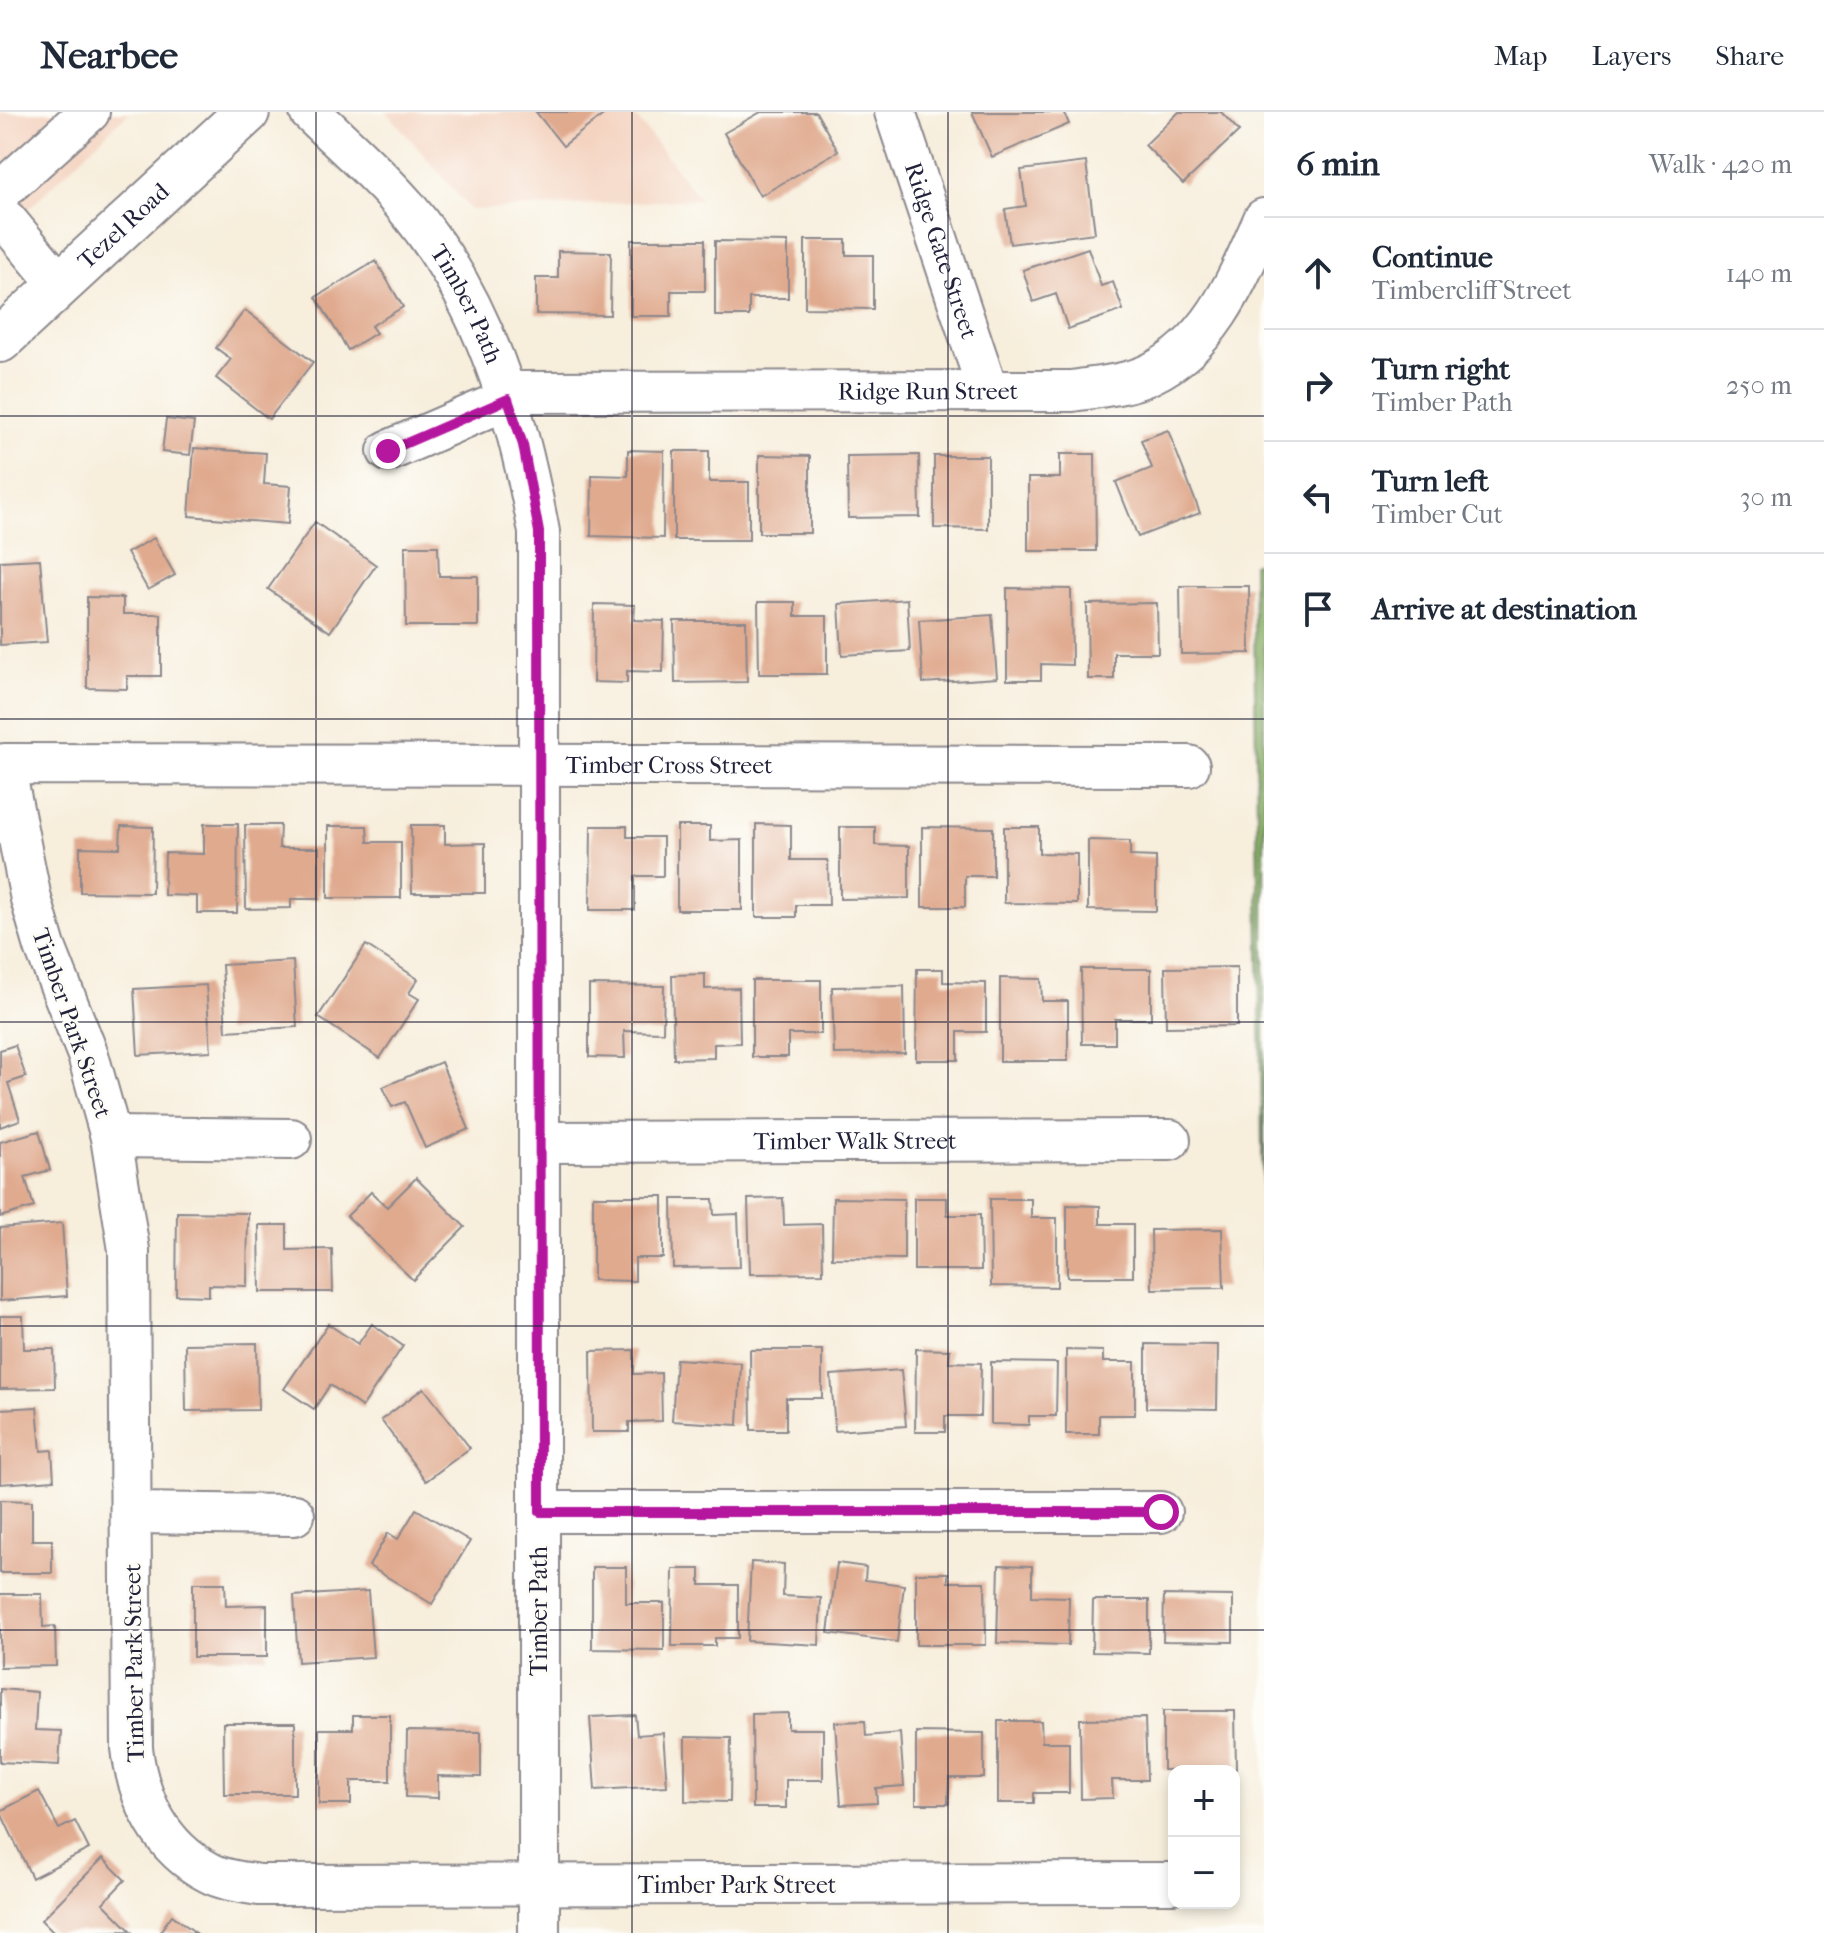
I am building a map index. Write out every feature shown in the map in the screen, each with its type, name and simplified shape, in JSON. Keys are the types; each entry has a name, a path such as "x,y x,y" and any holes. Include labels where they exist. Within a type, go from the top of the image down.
{"main road":[{"name":"Tezel Road","path":"0,340 247,112"}],"street":[{"path":"0,192 89,112"},
{"name":"Timber Path","path":"310,112 404,205 429,238 474,310 523,445 539,532 539,1933"},
{"name":"Ridge Gate Street","path":"895,112 988,391"},
{"path":"0,213 60,285"},
{"name":"Ridge Run Street","path":"507,395 1072,391 1150,374 1197,339 1230,298 1264,219"},
{"path":"388,451 507,395"},
{"name":"Timber Cross Street","path":"4,764 1189,766"},
{"name":"Timber Park Street","path":"4,764 31,899 45,947 88,1055 111,1137 129,1250 135,1776 147,1810 182,1855 212,1875 258,1885 1168,1883"},
{"path":"111,1137 291,1139"},
{"name":"Timber Walk Street","path":"539,1142 1170,1140"},
{"path":"540,1512 1161,1512"},
{"path":"133,1513 294,1515"}],"shaded area":[{"path":"0,112 129,112 0,236"},
{"path":"387,112 632,112 700,199 471,210"}],"green space":[{"path":"1264,560 1264,1272 1253,564"}],"building":[{"path":"536,112 607,112 563,146"},
{"path":"761,112 816,112 838,151 760,196 724,133"},
{"path":"972,112 1064,112 1069,124 992,157"},
{"path":"1179,112 1221,112 1239,131 1183,184 1145,145"},
{"path":"1086,162 1095,233 1010,244 1005,209 1026,206 1021,170"},
{"path":"631,240 705,240 705,291 671,291 671,316 631,316"},
{"path":"805,240 846,240 846,255 873,255 873,309 805,308"},
{"path":"715,241 788,242 788,298 749,298 749,316 715,316"},
{"path":"1088,248 1101,286 1113,282 1123,310 1068,329 1056,294 1033,302 1023,270"},
{"path":"558,251 611,252 610,315 536,314 536,278 558,278"},
{"path":"376,261 403,307 371,326 376,333 348,350 316,297"},
{"path":"245,310 313,362 269,419 216,378 231,359 216,348"},
{"path":"166,419 194,422 190,455 162,452"},
{"path":"1168,430 1200,513 1138,537 1116,482 1152,468 1141,440"},
{"path":"194,448 266,453 264,484 291,486 288,524 189,516"},
{"path":"628,450 664,451 663,538 591,536 592,475 628,476"},
{"path":"674,451 709,451 709,482 749,482 749,540 674,540"},
{"path":"1060,454 1095,454 1096,551 1028,551 1028,478 1060,478"},
{"path":"759,455 810,456 810,533 759,533"},
{"path":"919,455 920,517 848,518 847,456"},
{"path":"934,456 988,456 988,529 934,528"},
{"path":"315,522 376,565 330,632 268,589"},
{"path":"154,538 175,575 148,590 127,553"},
{"path":"405,546 438,546 439,576 478,576 478,626 406,626"},
{"path":"40,559 47,642 0,645 0,561"},
{"path":"1180,586 1249,586 1250,653 1181,654"},
{"path":"1007,588 1071,589 1072,665 1041,664 1041,680 1007,680"},
{"path":"87,597 123,598 123,614 161,614 161,676 127,676 127,689 87,688"},
{"path":"907,599 910,651 842,655 839,604"},
{"path":"758,602 795,602 795,616 827,616 827,674 759,674"},
{"path":"1157,603 1158,653 1114,653 1114,679 1088,679 1087,604"},
{"path":"594,604 635,605 634,620 664,621 663,672 627,671 627,683 593,682"},
{"path":"992,615 997,678 923,683 919,620"},
{"path":"674,621 746,621 747,682 675,683"},
{"path":"204,824 238,824 237,913 197,913 197,896 164,895 165,853 204,854"},
{"path":"756,824 791,825 791,860 828,860 829,905 796,905 796,917 756,917"},
{"path":"245,825 280,825 279,848 319,848 319,899 291,899 291,908 246,909"},
{"path":"411,825 445,825 445,844 485,843 485,893 412,893"},
{"path":"121,826 153,827 152,893 80,892 80,847 120,848"},
{"path":"328,826 367,826 368,842 401,842 401,898 328,898"},
{"path":"591,826 627,826 627,837 663,837 663,876 635,876 635,910 590,910"},
{"path":"677,826 710,826 710,841 742,840 742,910 677,910"},
{"path":"840,827 875,827 875,845 909,846 909,898 840,899"},
{"path":"922,827 993,828 993,876 965,876 965,907 922,907"},
{"path":"1004,827 1039,827 1039,853 1077,854 1077,904 1004,903"},
{"path":"1088,840 1130,841 1130,856 1156,857 1156,911 1088,910"},
{"path":"366,945 418,979 409,993 419,999 380,1058 318,1017"},
{"path":"293,961 297,1027 226,1031 222,965"},
{"path":"1237,967 1237,1026 1166,1027 1165,968"},
{"path":"917,969 943,969 943,982 986,983 986,1032 958,1032 958,1060 916,1060"},
{"path":"1081,969 1151,969 1151,1019 1115,1019 1115,1044 1082,1044"},
{"path":"705,974 705,989 739,988 740,1043 714,1044 714,1058 674,1059 672,975"},
{"path":"1000,978 1041,979 1042,1001 1068,1001 1068,1061 1000,1061"},
{"path":"752,980 821,980 821,1034 788,1034 788,1057 752,1057"},
{"path":"206,985 211,1051 138,1055 134,989"},
{"path":"589,985 664,986 663,1032 624,1031 625,1058 589,1057"},
{"path":"904,986 905,1053 834,1054 832,987"},
{"path":"15,1045 26,1077 8,1083 20,1120 0,1127 0,1050"},
{"path":"441,1062 469,1129 425,1148 405,1102 392,1107 383,1087"},
{"path":"39,1131 50,1170 25,1177 34,1207 0,1217 0,1142"},
{"path":"416,1178 465,1227 413,1280 347,1216 371,1192 387,1207"},
{"path":"593,1196 663,1196 663,1258 635,1258 635,1281 593,1280"},
{"path":"783,1198 784,1225 822,1224 823,1273 750,1274 748,1199"},
{"path":"833,1198 904,1199 904,1259 832,1258"},
{"path":"914,1198 947,1198 947,1215 980,1215 981,1270 914,1270"},
{"path":"672,1199 713,1199 714,1215 738,1214 740,1267 673,1268"},
{"path":"990,1199 1031,1199 1031,1218 1057,1218 1057,1287 991,1286"},
{"path":"1067,1205 1100,1206 1100,1224 1133,1224 1133,1277 1067,1277"},
{"path":"177,1212 248,1213 247,1286 209,1285 209,1296 176,1295"},
{"path":"62,1223 67,1296 0,1301 0,1228"},
{"path":"259,1225 287,1225 287,1250 332,1249 333,1292 260,1292"},
{"path":"1222,1229 1224,1288 1152,1289 1151,1230"},
{"path":"0,1316 23,1316 24,1349 54,1349 55,1388 0,1389"},
{"path":"328,1324 358,1344 372,1324 403,1346 362,1407 330,1385 314,1409 284,1389"},
{"path":"257,1343 258,1410 186,1411 185,1344"},
{"path":"1146,1344 1218,1345 1217,1409 1146,1408"},
{"path":"916,1349 950,1350 949,1362 981,1363 980,1416 945,1416 945,1432 915,1432"},
{"path":"634,1350 634,1374 661,1373 662,1421 629,1422 629,1432 592,1432 591,1351"},
{"path":"750,1350 822,1350 822,1398 786,1398 786,1430 751,1430"},
{"path":"1066,1350 1103,1351 1103,1362 1135,1362 1135,1415 1099,1415 1099,1434 1066,1434"},
{"path":"676,1359 741,1363 738,1425 672,1421"},
{"path":"991,1362 1057,1363 1056,1416 1029,1416 1029,1425 991,1424"},
{"path":"901,1370 906,1426 835,1431 831,1375"},
{"path":"424,1388 470,1448 426,1481 381,1420"},
{"path":"37,1407 41,1451 52,1450 54,1480 0,1484 0,1409"},
{"path":"0,1500 32,1501 32,1540 52,1540 52,1573 0,1573"},
{"path":"416,1509 470,1541 432,1604 369,1566 388,1533 398,1539"},
{"path":"751,1562 784,1564 783,1596 821,1598 819,1645 747,1641"},
{"path":"837,1563 866,1567 865,1580 904,1585 897,1642 828,1633"},
{"path":"999,1565 1032,1566 1032,1596 1069,1597 1068,1645 997,1643"},
{"path":"592,1567 626,1567 626,1603 664,1603 664,1650 592,1649"},
{"path":"673,1569 700,1569 700,1585 738,1585 738,1638 715,1638 715,1646 672,1646"},
{"path":"916,1573 948,1573 948,1582 985,1582 986,1645 916,1645"},
{"path":"193,1583 225,1583 226,1606 267,1605 267,1657 193,1657"},
{"path":"368,1591 373,1657 298,1662 294,1596"},
{"path":"0,1594 42,1594 43,1627 55,1626 56,1666 0,1667"},
{"path":"1164,1595 1233,1596 1233,1642 1163,1641"},
{"path":"1093,1600 1149,1600 1149,1653 1092,1652"},
{"path":"0,1689 37,1692 35,1730 61,1731 59,1765 0,1762"},
{"path":"1163,1711 1235,1711 1236,1765 1168,1765 1168,1770 1163,1770"},
{"path":"788,1713 788,1729 823,1729 823,1780 786,1780 786,1808 753,1808 752,1714"},
{"path":"353,1715 390,1715 390,1781 351,1781 351,1804 319,1804 319,1729 353,1729"},
{"path":"635,1715 637,1735 663,1733 667,1786 595,1790 590,1717"},
{"path":"1145,1718 1147,1780 1112,1780 1113,1798 1081,1799 1080,1719"},
{"path":"865,1721 866,1736 900,1733 904,1786 876,1788 877,1803 841,1805 835,1722"},
{"path":"998,1721 1041,1721 1042,1742 1069,1742 1069,1793 1034,1793 1034,1803 998,1803"},
{"path":"223,1723 295,1723 295,1794 224,1794"},
{"path":"407,1731 481,1732 481,1777 438,1776 438,1798 406,1797"},
{"path":"916,1732 984,1733 984,1778 949,1778 948,1804 916,1804"},
{"path":"685,1737 731,1738 730,1802 685,1801"},
{"path":"39,1791 59,1829 75,1821 89,1849 32,1878 0,1811"},
{"path":"103,1858 125,1880 103,1903 131,1931 54,1933 41,1920"},
{"path":"172,1915 196,1933 159,1933"}],"route":[{"path":"388,451 508,399 523,445 539,532 540,1512 1161,1512"}]}
